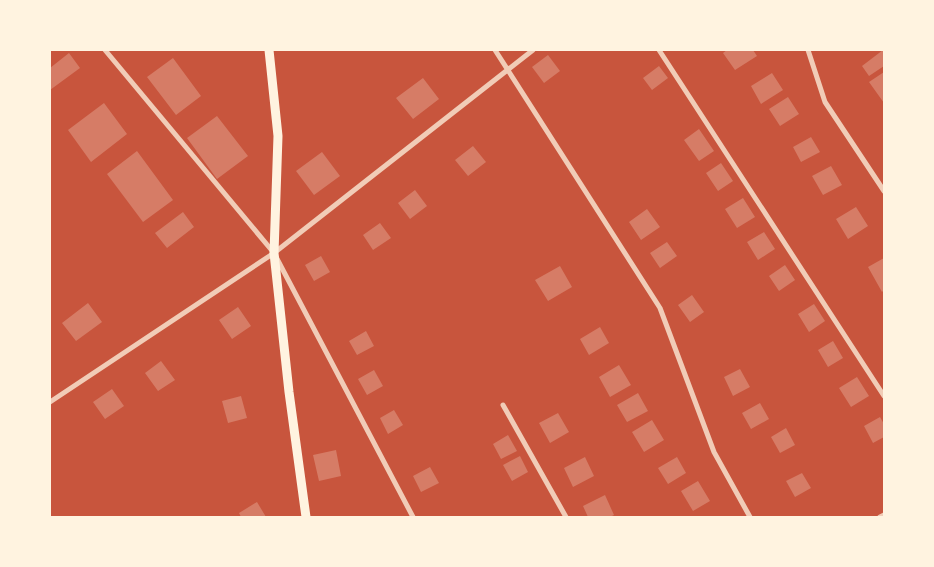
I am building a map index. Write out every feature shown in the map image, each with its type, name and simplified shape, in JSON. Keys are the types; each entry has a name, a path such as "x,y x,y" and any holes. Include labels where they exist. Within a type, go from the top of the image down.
{"main road":[{"path":"270,50 278,136 274,253 289,392 306,517"}],"street":[{"path":"105,50 274,253 412,517"},
{"path":"495,50 660,308 714,452 750,517"},
{"path":"50,402 274,253 533,50"},
{"path":"659,50 884,396"},
{"path":"808,50 825,102 884,191"},
{"path":"503,405 566,517"},
{"path":"880,517 884,515"}],"building":[{"path":"727,50 753,50 757,56 735,70 723,53"},
{"path":"883,50 884,66 869,76 862,66"},
{"path":"69,53 80,68 50,90 50,68"},
{"path":"548,55 560,71 544,83 532,67"},
{"path":"173,58 201,96 176,115 147,77"},
{"path":"659,66 668,78 652,90 643,78"},
{"path":"884,72 884,103 869,82"},
{"path":"772,73 783,90 761,104 751,86"},
{"path":"423,78 439,99 413,119 396,98"},
{"path":"788,97 799,114 780,126 769,109"},
{"path":"104,103 127,134 91,162 68,130"},
{"path":"217,116 248,156 217,179 187,138"},
{"path":"699,129 714,151 699,161 684,140"},
{"path":"811,137 820,152 801,162 793,147"},
{"path":"473,146 486,162 468,176 455,160"},
{"path":"137,151 173,200 143,222 107,174"},
{"path":"322,152 340,176 314,195 296,171"},
{"path":"721,163 733,181 718,191 706,173"},
{"path":"831,166 842,185 823,195 812,176"},
{"path":"415,190 427,206 410,219 398,203"},
{"path":"743,198 755,217 737,228 725,209"},
{"path":"856,207 868,226 848,239 836,219"},
{"path":"647,209 660,227 641,240 629,222"},
{"path":"183,212 194,227 167,248 155,233"},
{"path":"380,223 391,238 373,250 363,235"},
{"path":"764,232 775,249 758,260 747,242"},
{"path":"667,242 677,256 660,268 650,253"},
{"path":"321,256 330,272 314,281 305,265"},
{"path":"884,258 884,290 882,292 868,267"},
{"path":"785,265 795,280 779,291 769,276"},
{"path":"560,266 572,287 548,301 535,280"},
{"path":"692,295 704,312 690,322 678,305"},
{"path":"88,303 102,322 76,341 62,323"},
{"path":"814,304 825,321 809,332 798,314"},
{"path":"238,307 251,326 232,339 219,320"},
{"path":"600,327 609,343 589,355 580,339"},
{"path":"366,331 374,346 357,355 349,341"},
{"path":"833,341 843,358 828,367 818,350"},
{"path":"161,361 175,380 158,391 145,373"},
{"path":"619,365 631,385 610,397 599,377"},
{"path":"740,369 750,387 733,396 724,377"},
{"path":"374,370 383,386 367,395 358,379"},
{"path":"857,377 869,396 851,407 839,388"},
{"path":"112,389 124,406 105,419 93,402"},
{"path":"638,393 648,411 627,422 617,405"},
{"path":"241,396 247,418 228,423 222,401"},
{"path":"760,403 769,419 751,429 742,413"},
{"path":"394,410 403,425 388,434 380,418"},
{"path":"558,413 569,432 550,443 539,423"},
{"path":"880,417 884,424 884,437 873,443 864,426"},
{"path":"652,420 664,440 644,452 632,432"},
{"path":"786,428 795,445 780,453 771,437"},
{"path":"508,435 517,451 501,459 493,444"},
{"path":"336,450 341,476 319,481 313,455"},
{"path":"520,456 528,472 512,481 503,465"},
{"path":"585,457 594,476 573,487 564,468"},
{"path":"677,457 686,473 668,484 658,468"},
{"path":"430,467 439,483 421,492 413,476"},
{"path":"802,473 811,488 795,497 786,481"},
{"path":"698,481 710,501 693,511 681,491"},
{"path":"605,495 614,515 610,517 588,517 583,506"},
{"path":"257,502 266,517 241,517 239,513"}]}
